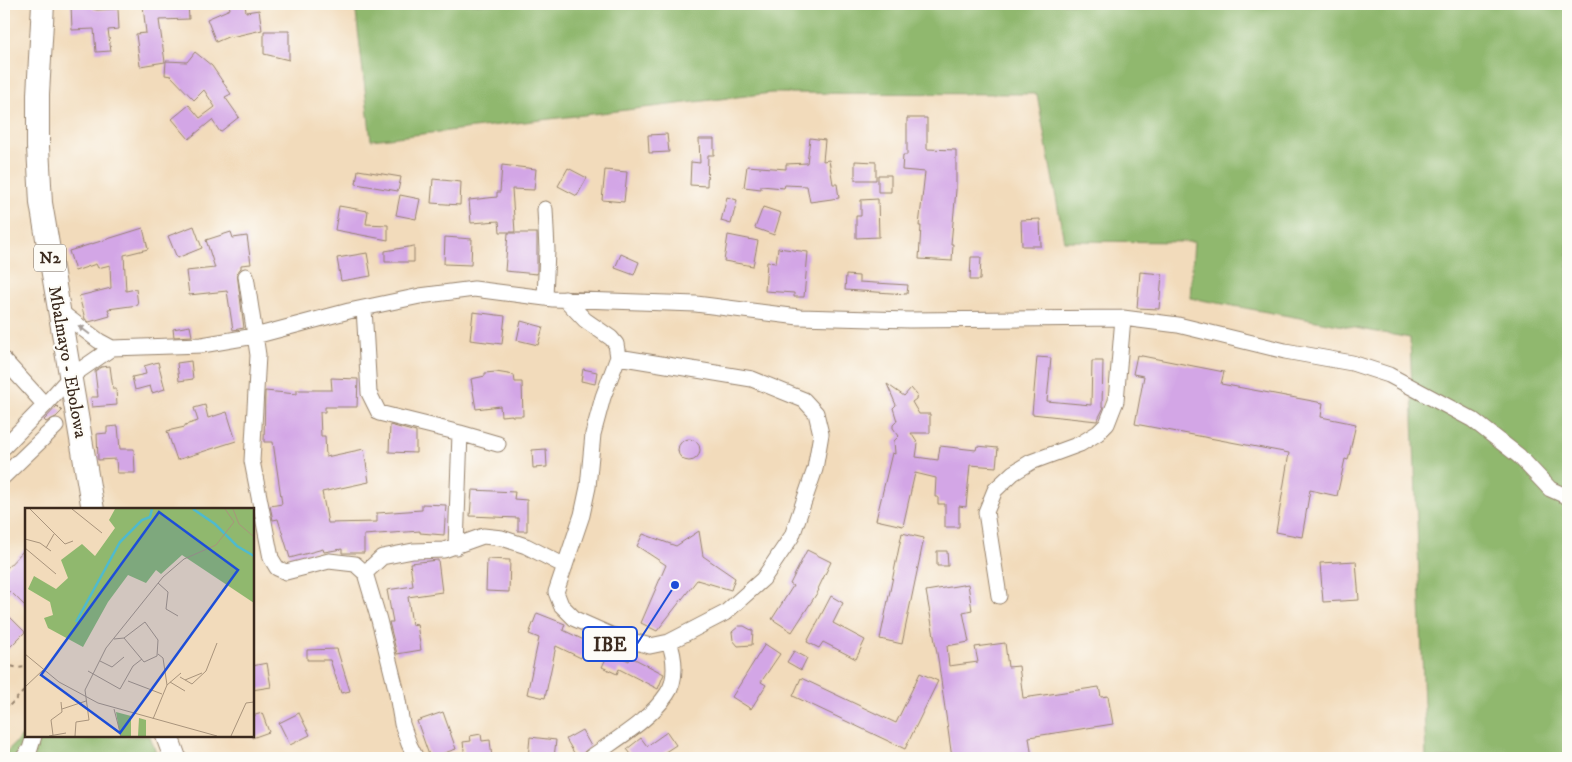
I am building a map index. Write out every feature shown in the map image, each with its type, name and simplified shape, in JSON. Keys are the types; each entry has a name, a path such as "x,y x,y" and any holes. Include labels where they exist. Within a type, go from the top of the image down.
{"highway":[{"name":"Mbalmayo - Ebolowa","path":"43,4 38,94 41,203 93,508"},
{"path":"167,737 175,758"}],"street":[{"path":"545,209 547,250 545,298"},
{"path":"246,276 258,355 258,378 251,446 252,461 271,558 277,568 286,572 329,561 355,564 365,573 382,629 402,724 416,758"},
{"path":"58,310 99,341 112,348 202,346 255,336 364,308 420,296 474,289 545,298 696,304 799,317 909,320 1123,318 1178,325 1285,350 1352,363 1389,375 1473,420 1519,456 1550,489 1568,497"},
{"path":"565,299 585,320 611,338 616,344 618,358 603,397 593,434 588,486 582,514 556,592 561,604 575,619 610,635 650,646 669,642 725,613 763,579 792,536 815,469 821,434 816,413 804,400 752,379 618,358"},
{"path":"364,308 369,393 379,413 498,444"},
{"path":"999,596 986,512 995,490 1013,473 1031,462 1080,444 1098,433 1107,424 1116,401 1123,318"},
{"path":"4,447 70,377 112,348"},
{"path":"4,360 45,405"},
{"path":"4,476 56,426"},
{"path":"456,547 460,433"},
{"path":"365,573 382,558 413,551 444,550 483,536 502,538 526,546 565,566"},
{"path":"590,758 651,714 668,693 673,674 674,654 669,642"},
{"path":"23,758 30,749 34,737"}],"path":[{"path":"4,665 18,668 25,667"},
{"path":"4,710 25,690"}],"green space":[{"path":"355,4 1568,4 1568,758 1426,758 1410,338 1190,298 1194,242 1064,241 1037,94 771,93 371,140"},
{"path":"25,733 25,737 150,737 157,756 155,758 4,758 4,754"}],"building":[{"path":"71,4 93,4 93,9 97,10 118,9 119,29 108,30 111,51 96,52 94,29 72,30"},
{"path":"188,4 189,19 159,20 165,62 140,66 136,34 146,33 143,6"},
{"path":"229,4 245,4 246,12 259,10 262,30 230,36 216,42 207,19 230,9"},
{"path":"264,31 289,31 289,60 264,54"},
{"path":"195,52 212,66 231,94 225,97 239,117 220,132 212,120 189,139 172,119 189,105 200,118 215,107 204,90 194,100 171,76 165,75 166,61 187,62"},
{"path":"907,118 927,118 927,149 956,150 956,190 951,244 953,244 952,261 919,259 921,226 919,226 925,172 902,170 903,155 907,155"},
{"path":"667,134 669,152 649,153 648,135"},
{"path":"810,138 825,140 823,161 829,160 833,184 837,184 839,198 810,202 807,186 785,185 784,188 761,186 761,189 744,187 747,166 786,169 786,164 807,163"},
{"path":"699,139 714,139 714,155 708,155 707,186 690,185 691,162 700,163"},
{"path":"855,161 876,162 876,180 855,180"},
{"path":"502,165 536,169 534,190 512,189 515,232 500,232 499,221 471,223 469,200 497,197 497,192 500,192"},
{"path":"568,168 587,178 577,196 558,186"},
{"path":"358,170 401,177 398,191 356,184"},
{"path":"605,170 627,172 624,202 602,200"},
{"path":"878,175 891,175 891,192 878,192"},
{"path":"433,179 461,182 460,205 431,203"},
{"path":"400,195 420,199 416,219 396,215"},
{"path":"727,197 737,200 731,224 721,221"},
{"path":"878,199 879,237 856,238 856,216 861,216 861,200"},
{"path":"339,206 368,211 366,224 388,225 388,240 335,230"},
{"path":"763,207 781,213 774,235 755,228"},
{"path":"1040,219 1041,246 1022,246 1021,220"},
{"path":"194,226 202,248 177,258 168,236"},
{"path":"143,228 148,249 124,255 126,291 136,289 138,305 108,309 110,316 89,322 85,319 79,296 111,288 110,265 98,268 96,264 75,271 69,251"},
{"path":"231,232 233,238 247,236 251,264 241,265 237,273 244,328 233,330 227,291 189,295 186,271 215,268 206,240"},
{"path":"508,233 537,233 537,274 505,271"},
{"path":"728,235 758,241 753,266 724,261"},
{"path":"445,237 472,239 471,265 444,264"},
{"path":"414,246 414,262 385,262 385,251"},
{"path":"778,248 808,252 804,297 794,297 794,293 765,291 767,262 776,263"},
{"path":"367,253 371,276 341,281 337,258"},
{"path":"621,254 639,262 634,275 615,268"},
{"path":"971,257 981,257 980,280 970,280"},
{"path":"1140,272 1162,274 1159,309 1137,308"},
{"path":"846,275 859,276 859,282 908,285 907,294 845,290"},
{"path":"473,312 505,316 502,344 470,340"},
{"path":"521,321 543,327 538,345 517,340"},
{"path":"190,326 192,336 174,337 173,329"},
{"path":"1137,355 1224,372 1221,384 1323,403 1321,417 1356,424 1348,460 1345,459 1337,496 1310,490 1302,537 1276,532 1289,453 1135,424 1144,376 1133,374"},
{"path":"1037,357 1051,358 1047,401 1091,405 1092,361 1103,361 1102,407 1104,407 1097,421 1032,414"},
{"path":"191,361 193,379 179,381 177,363"},
{"path":"158,362 165,389 152,393 150,386 135,390 132,377 146,374 144,366"},
{"path":"110,366 113,389 116,389 117,405 92,407 91,397 98,397 95,371 101,367"},
{"path":"583,369 597,372 595,384 581,381"},
{"path":"496,372 514,375 515,382 522,382 523,416 501,416 500,406 476,409 471,379 485,376 485,373"},
{"path":"331,378 358,379 357,407 325,407 325,412 320,412 321,436 325,436 326,457 364,449 369,482 322,492 328,523 377,522 377,513 422,510 422,504 446,505 444,535 420,533 420,531 364,535 364,553 342,553 342,549 324,552 323,549 290,558 278,519 273,520 270,506 282,504 273,442 264,442 265,391 297,394 297,390 332,390"},
{"path":"887,384 904,396 911,388 917,395 916,399 912,402 919,414 930,414 930,433 911,433 918,444 916,457 938,460 940,446 976,450 977,446 998,448 996,467 970,465 966,507 959,506 959,527 945,527 945,504 938,504 938,497 935,497 936,478 915,473 903,526 876,520 892,453 895,454 894,441 899,436 893,428 897,421 893,408 896,405"},
{"path":"205,405 208,418 227,412 236,441 177,460 167,431 185,427 185,425 198,421 194,408"},
{"path":"57,406 62,411 56,417 46,422 44,420"},
{"path":"390,425 416,432 416,453 389,452"},
{"path":"118,426 120,449 134,449 135,473 117,473 116,459 98,460 97,434 107,433 107,427"},
{"path":"689,439 697,442 700,450 697,458 689,461 681,458 678,450 681,442"},
{"path":"546,449 547,467 533,468 532,450"},
{"path":"472,490 515,492 514,499 527,500 527,531 518,531 518,518 470,516"},
{"path":"699,531 703,556 735,578 731,590 697,580 657,631 641,623 666,565 637,546 643,534 676,546"},
{"path":"902,533 924,538 902,644 880,639"},
{"path":"25,549 25,606 10,591 4,597 4,571"},
{"path":"807,550 831,562 819,590 792,632 772,619 793,586 790,584"},
{"path":"937,551 947,551 948,566 937,566"},
{"path":"487,559 510,560 509,592 486,591"},
{"path":"438,560 442,592 408,597 412,625 417,624 421,650 397,654 389,622 393,622 387,590 413,586 410,563"},
{"path":"1356,561 1359,600 1323,602 1320,563"},
{"path":"968,584 972,610 963,612 969,642 947,646 949,666 978,662 975,647 1005,643 1008,667 1019,666 1023,698 1099,687 1101,697 1108,696 1113,724 1029,737 1032,758 952,758 926,591"},
{"path":"831,596 843,603 833,623 865,640 856,659 823,642 819,648 807,642"},
{"path":"4,611 25,632 4,653"},
{"path":"537,613 565,624 563,630 588,642 581,658 556,646 545,698 527,694 539,638 529,634"},
{"path":"739,626 744,626 753,631 752,645 738,646 733,640 732,632"},
{"path":"765,644 780,654 761,682 766,685 751,709 732,697"},
{"path":"337,649 350,691 341,693 330,660 307,660 307,650"},
{"path":"794,651 807,658 801,670 787,662"},
{"path":"609,652 629,661 631,657 664,674 658,689 619,669 617,674 602,667"},
{"path":"267,663 271,687 254,690 254,666"},
{"path":"920,673 938,681 905,749 793,696 801,678 896,723"},
{"path":"443,712 456,749 430,758 417,721"},
{"path":"262,713 269,732 252,738 254,737 254,715"},
{"path":"299,713 310,735 290,745 279,723"},
{"path":"582,730 591,746 582,754 581,758 577,758 566,739"},
{"path":"667,732 676,745 656,758 634,758 627,749 641,738 647,746"},
{"path":"481,734 482,741 490,740 492,758 465,758 463,742 471,741 470,736"},
{"path":"530,737 556,740 554,758 528,758"}],"place":[{"name":"IBE","path":"675,585"}]}
